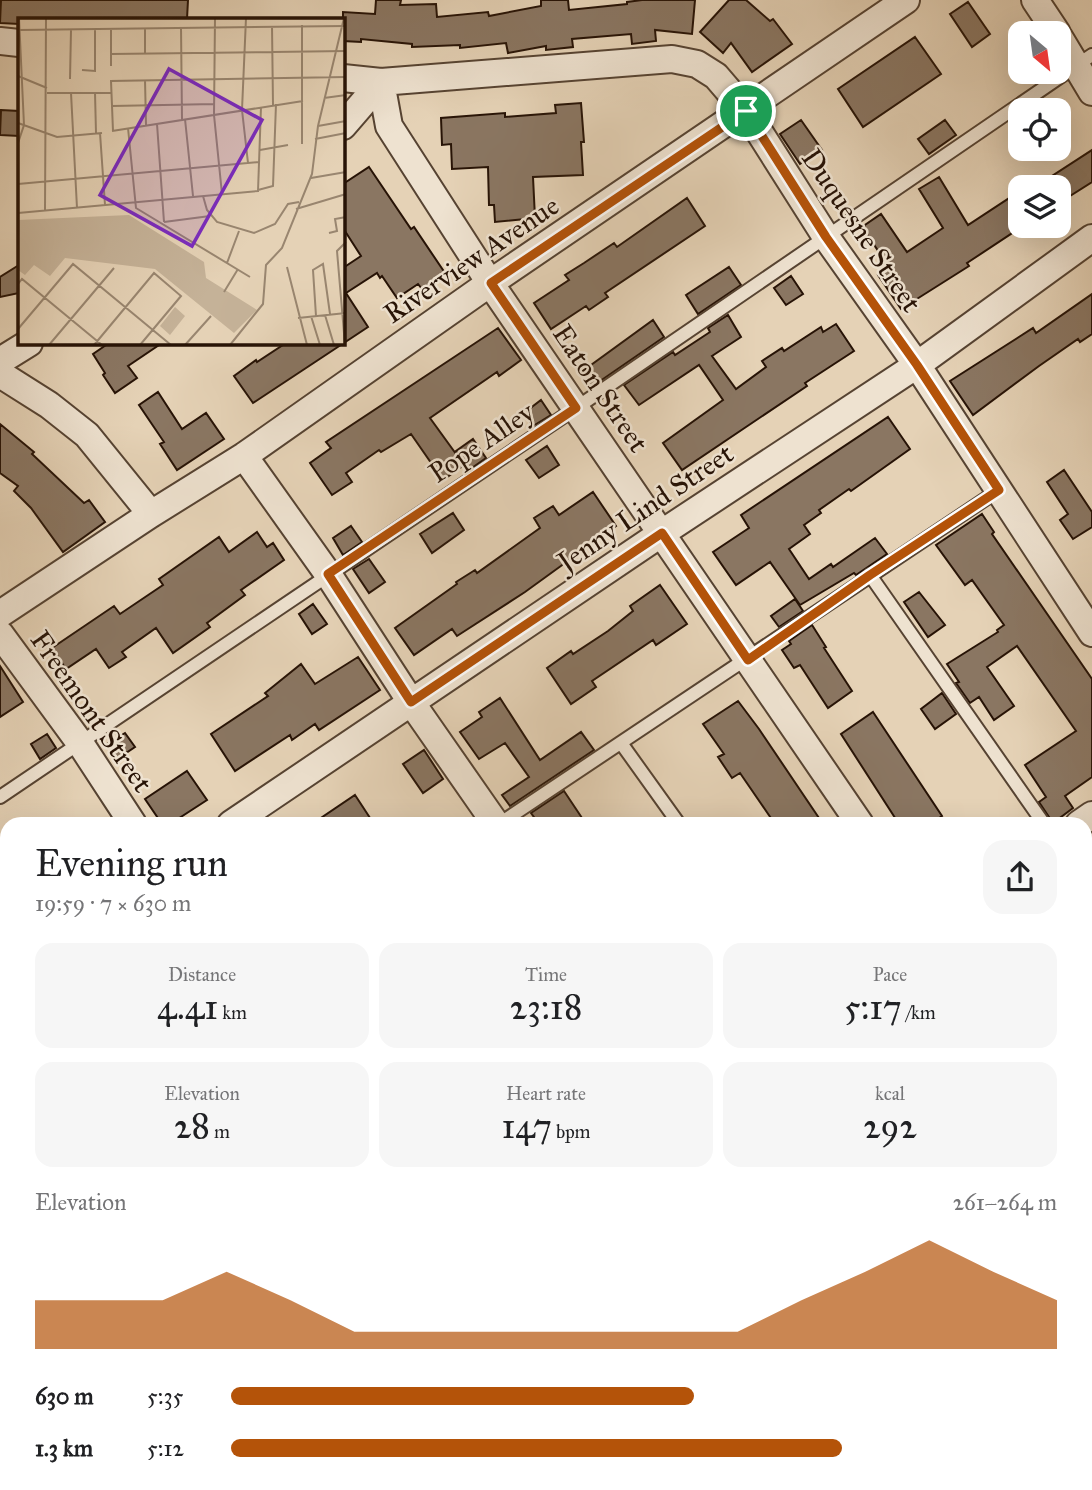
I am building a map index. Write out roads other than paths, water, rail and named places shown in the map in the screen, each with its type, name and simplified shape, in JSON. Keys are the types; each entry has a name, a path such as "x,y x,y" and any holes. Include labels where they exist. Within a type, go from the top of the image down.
{"street":[{"name":"Riverview Avenue","path":"0,614 244,456 491,283 906,0"},
{"path":"1035,0 1049,21"},
{"path":"0,41 18,43"},
{"path":"1071,48 1084,60 1092,92"},
{"name":"Duquesne Street","path":"345,78 381,82 672,59 697,64 716,76 746,111 826,237 917,365 1092,633"},
{"path":"345,124 381,82"},
{"name":"Eaton Street","path":"381,82 389,126 491,283 855,817"},
{"name":"Jenny Lind Street","path":"241,817 662,533 917,365 1092,238"},
{"path":"0,360 26,345"},
{"path":"0,374 49,405 87,435 151,514"},
{"path":"244,456 328,574 411,702 493,817"},
{"name":"Freemont Street","path":"0,634 80,743 128,817"}],"lane":[{"name":"Pope Alley","path":"0,797 576,408 1084,60"},
{"path":"509,817 748,660 999,490"},
{"path":"870,575 1039,817"},
{"path":"621,743 674,817"}]}
